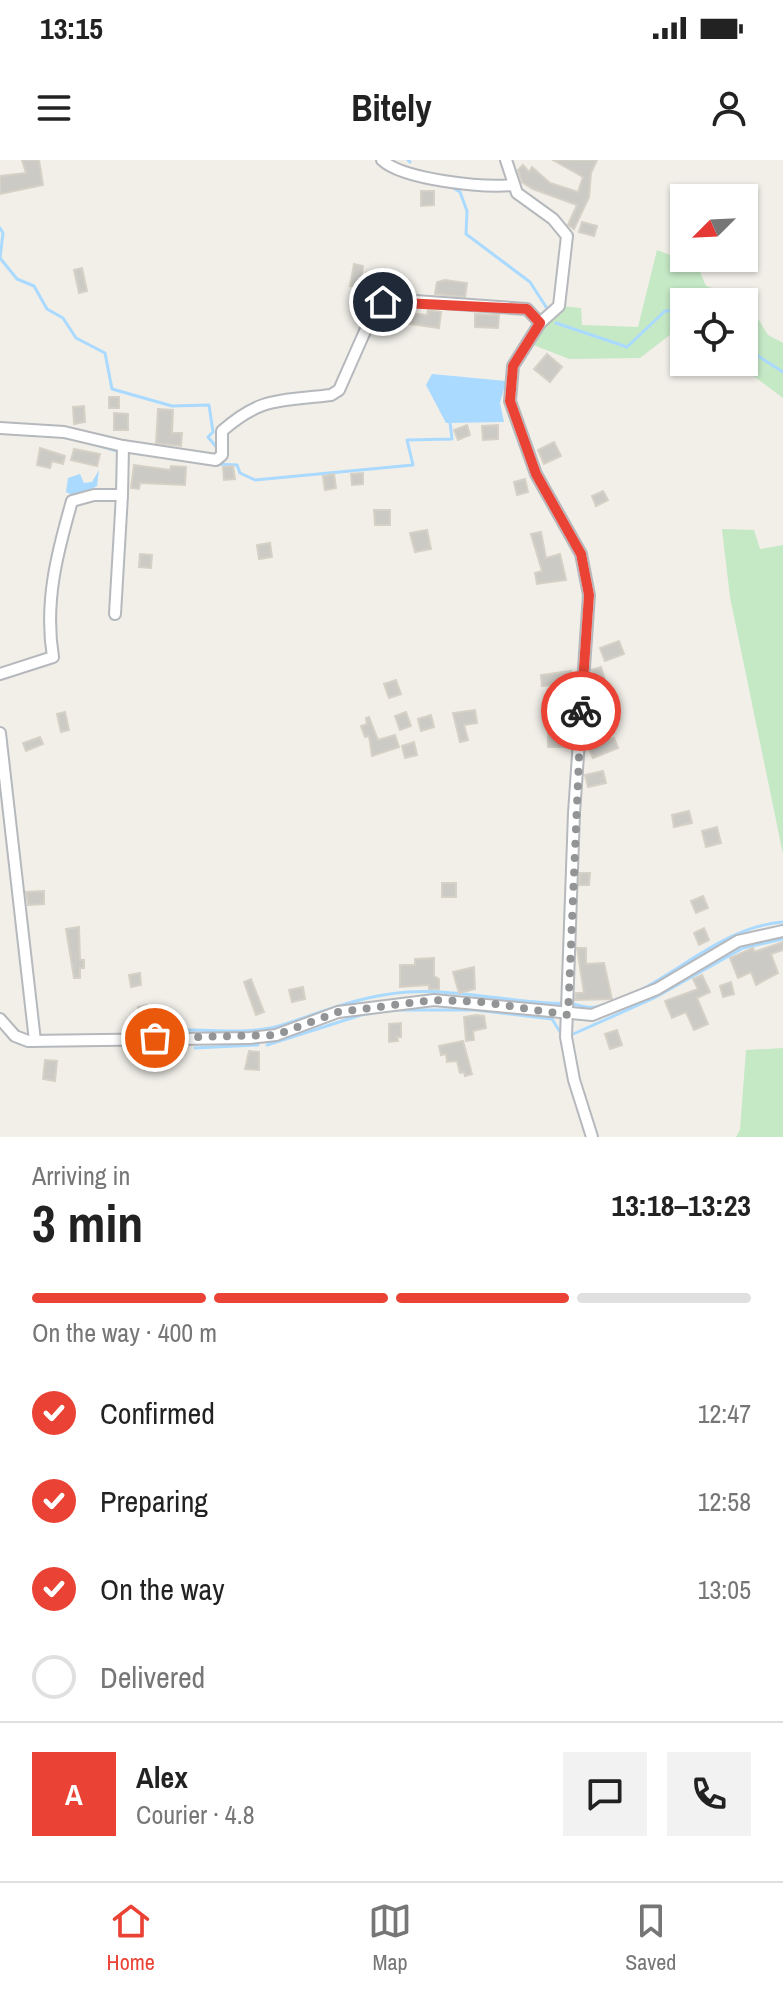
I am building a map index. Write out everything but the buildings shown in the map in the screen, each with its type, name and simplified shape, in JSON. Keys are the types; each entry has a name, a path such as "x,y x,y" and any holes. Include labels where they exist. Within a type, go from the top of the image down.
{"street":[{"path":"382,160 396,170 417,175 487,188 513,185"},
{"path":"506,160 517,193 553,219 567,236 559,306 540,323 513,366 510,401 536,474 581,554 589,595 574,813 566,1037 574,1080 592,1137"},
{"path":"0,428 64,432 123,446 219,459 223,452 222,431 246,410 258,404 331,395 339,390 373,306 383,302 527,309 540,323"},
{"path":"115,614 123,446"},
{"path":"0,674 53,657 47,623 57,554 72,501 94,495 122,495"},
{"path":"0,733 35,1041"},
{"path":"0,1019 15,1036 35,1041 250,1038 276,1035 338,1012 434,1000 483,1002 568,1015 592,1015 657,989 738,941 783,931"}],"green space":[{"path":"657,250 670,255 670,272 700,272 706,286 712,288 670,288 670,335 640,358 569,359 526,342 559,306 581,308 582,325 638,327"},
{"path":"758,319 768,335 783,343 783,398 754,376 758,376"},
{"path":"722,529 754,530 760,549 783,545 783,854 730,597"},
{"path":"783,1048 783,1137 736,1137 740,1130 746,1050"}],"water":[{"path":"432,374 506,381 500,403 504,422 446,423 426,385"},
{"path":"99,470 97,486 76,497 66,492 68,478 80,474 84,483 92,482"}],"waterway":[{"path":"389,170 404,176"},
{"path":"450,186 460,192 467,211 466,234 530,282 548,310"},
{"path":"0,228 3,233 0,258 17,279 34,286 47,309 63,318 76,338 105,353 112,389 172,406 209,405 213,432 208,437 218,449"},
{"path":"556,323 627,347 665,311 670,311"},
{"path":"758,356 783,372"},
{"path":"216,464 237,465 240,473 255,480 413,465 407,440 452,439 450,422"},
{"path":"94,444 120,452"},
{"path":"187,1030 245,1031 268,1028 358,1000 408,992 596,1007 644,988 733,936 783,922"},
{"path":"571,1035 654,998 743,948 783,939"},
{"path":"267,1045 361,1015 392,1010 475,1010 552,1019 562,1035"},
{"path":"195,1048 258,1045"}],"way so far":[{"path":"155,1038 276,1035 338,1012 434,1000 483,1002 568,1015 567,970 581,711"}],"route":[{"path":"383,302 415,301 527,309 540,323 513,366 510,401 536,474 581,554 589,595 581,711"}]}
